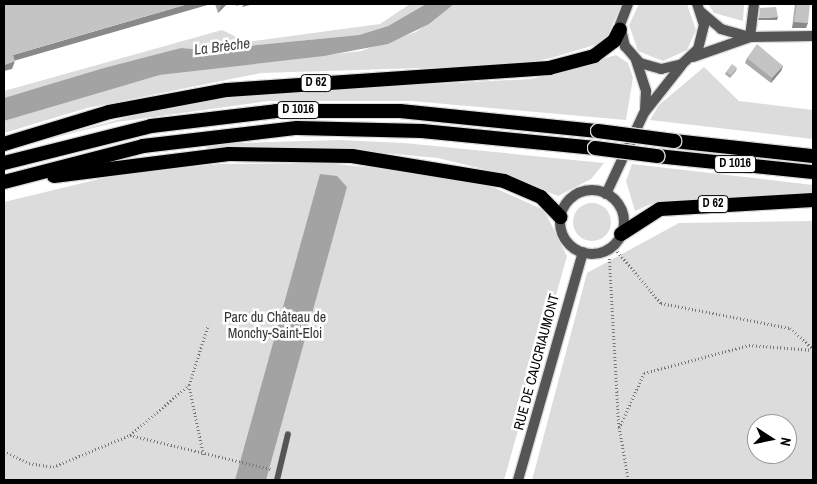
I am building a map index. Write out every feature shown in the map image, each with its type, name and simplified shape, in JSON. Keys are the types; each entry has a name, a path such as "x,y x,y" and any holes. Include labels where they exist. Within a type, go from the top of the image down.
{"highway":[{"name":"D 62","path":"4,144 100,114 227,90 556,67 594,56 609,46 620,29"},
{"name":"D 1016","path":"4,163 151,126 276,111 408,112 813,156"},
{"name":"D 1016","path":"4,184 143,146 297,128 422,130 813,172"},
{"path":"4,184 196,156 343,155 449,168 504,181 541,197 560,217"},
{"name":"D 62","path":"621,234 643,216 660,209 813,200"}],"street":[{"path":"628,4 620,29 625,46 636,60 646,91 644,113"},
{"path":"750,37 754,4"},
{"path":"699,8 721,29 750,37 813,36"},
{"path":"606,194 644,113 686,62 703,37 699,8"},
{"path":"636,60 661,70 750,37"},
{"path":"593,190 606,194 621,210 621,234 611,247 583,252 565,239 560,217 575,195 593,190"},
{"name":"RUE DE CAUCRIAUMONT","path":"518,480 583,252"}],"lane":[{"path":"277,480 288,434"}],"path":[{"path":"611,247 661,303 757,318 790,328 813,349"},
{"path":"611,247 619,428 628,480"},
{"path":"204,456 189,385 208,325"},
{"path":"619,428 644,372 749,345 813,349"},
{"path":"4,451 29,463 53,467 130,435 189,385"},
{"path":"130,435 204,456 239,461 272,469"}],"green space":[{"path":"410,4 426,4 388,26 359,35 207,50 181,48 4,98 4,91 222,30 247,42 380,24"},
{"path":"454,4 622,4 607,37 598,44 551,58 514,65 261,73 87,108 4,133 4,121 160,75 361,51 416,32"},
{"path":"639,4 687,4 696,30 687,50 663,61 638,51 629,25"},
{"path":"708,4 744,4 743,21 714,13"},
{"path":"616,55 628,63 633,78 626,120 412,101 268,101 117,122 21,146 176,104 246,94 531,79"},
{"path":"704,67 739,101 813,110 813,139 650,120 659,105"},
{"path":"339,140 404,143 604,163 591,179 558,196 503,174 438,158 362,151 207,149 208,144"},
{"name":"Parc du Château de Monchy-Saint-Eloi","path":"325,163 447,175 495,188 544,210 567,256 504,480 4,480 4,202 116,175 219,164"},
{"path":"632,164 813,185 813,195 651,204 635,211 626,181"},
{"path":"592,203 605,209 611,222 605,235 592,241 579,235 573,222 579,209"},
{"path":"813,221 813,480 532,480 587,273 679,223"}],"shaded area":[{"name":"La Brèche","path":"426,4 454,4 429,24 388,44 324,56 160,75 4,121 4,98 104,68 181,48 207,50 359,35 388,26"},
{"path":"320,174 337,176 347,187 266,480 235,480"}],"building":[{"path":"4,4 188,4 13,55 15,61 4,65"},
{"path":"797,4 810,4 808,23 794,22"},
{"path":"776,7 778,17 759,18 760,8"},
{"path":"757,44 783,66 772,78 747,58"},
{"path":"732,64 737,68 731,75 726,72"}]}
